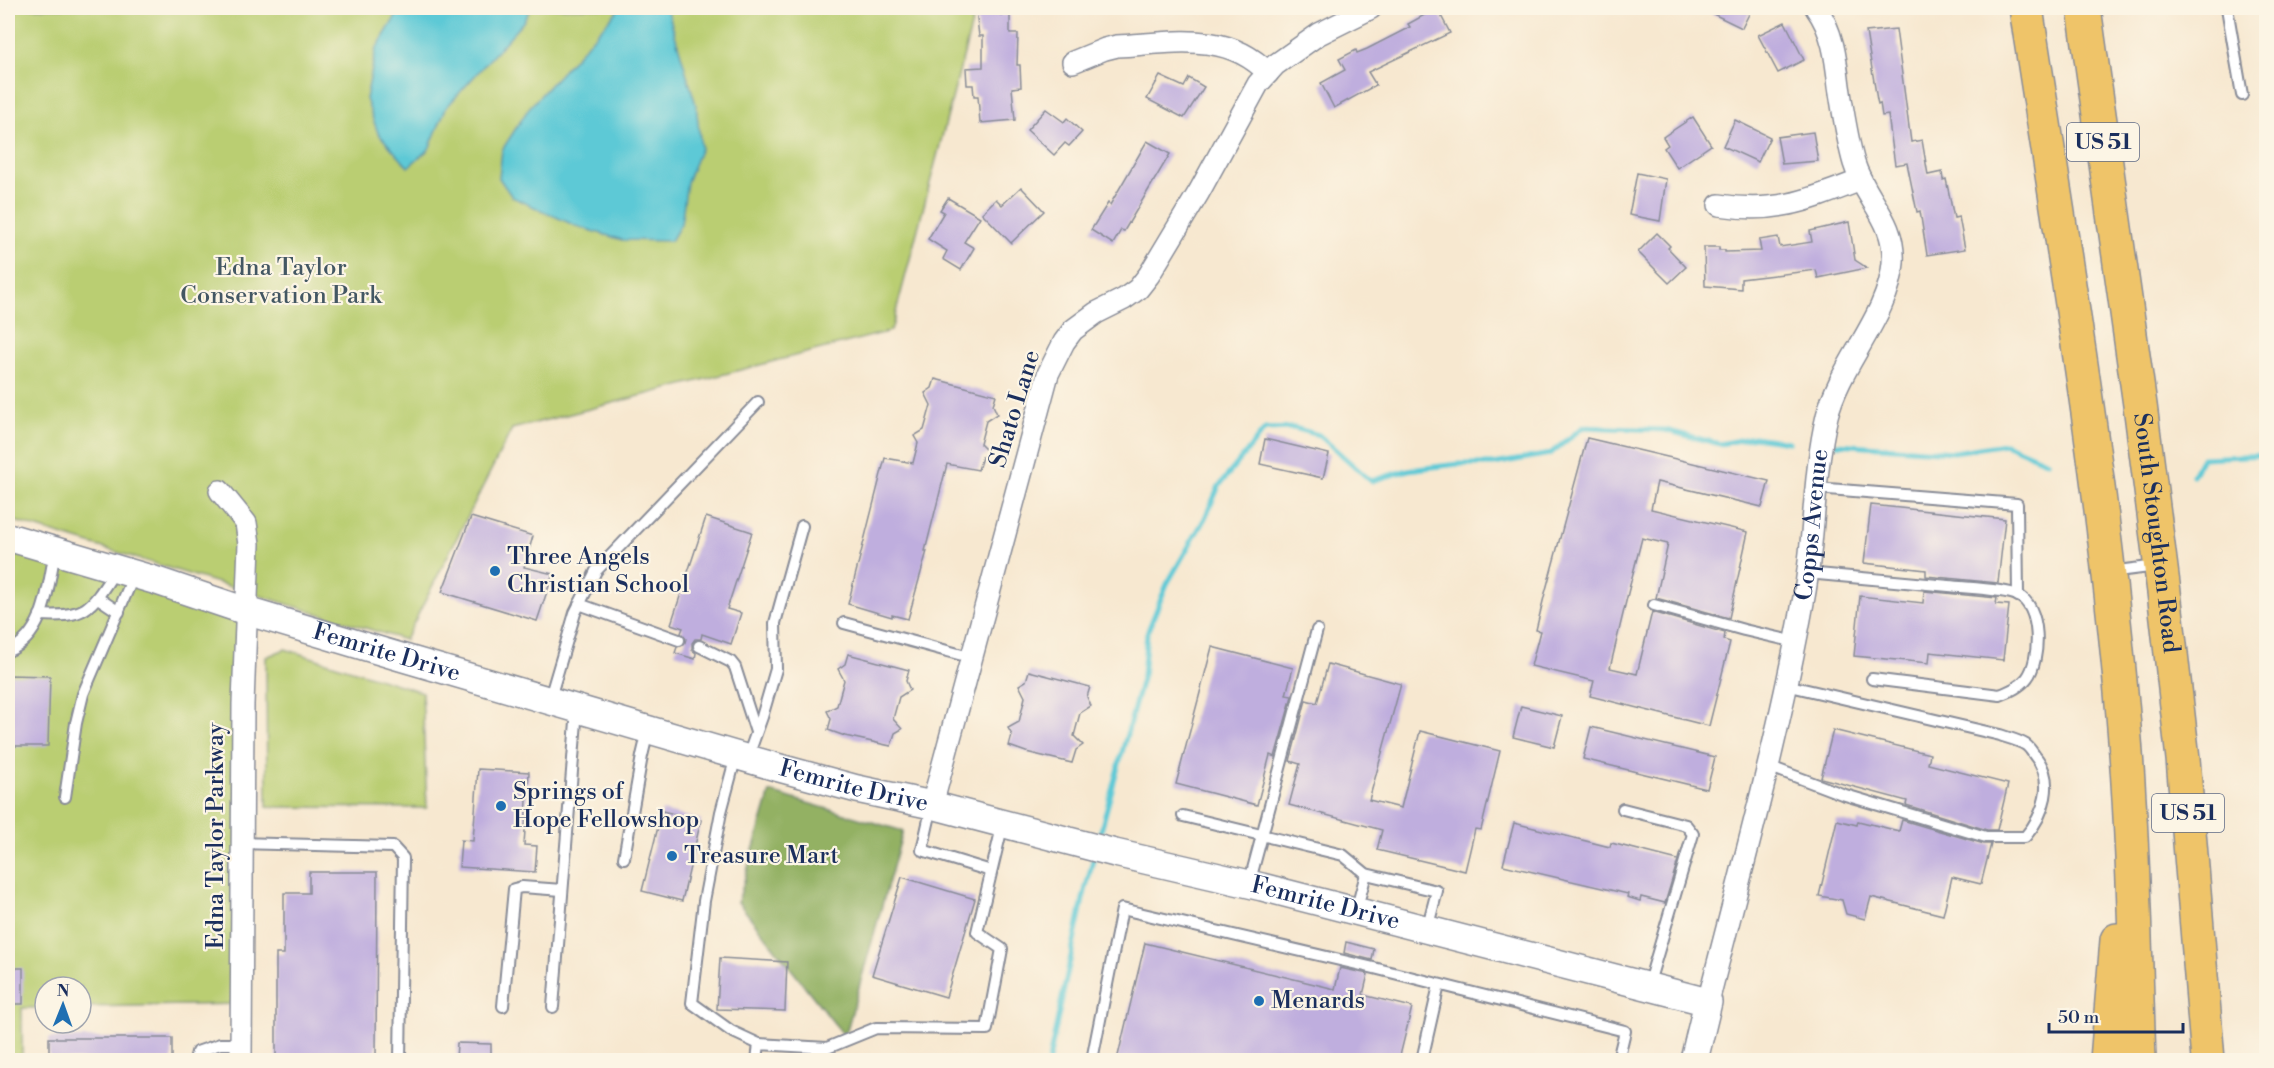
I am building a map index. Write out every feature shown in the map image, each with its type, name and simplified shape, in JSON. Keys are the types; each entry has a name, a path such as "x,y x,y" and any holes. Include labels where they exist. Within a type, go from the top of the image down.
{"main road":[{"name":"US 51","path":"2026,8 2091,433 2109,572 2124,716 2139,1060"},
{"name":"South Stoughton Road","path":"2084,8 2161,565 2183,759 2208,1060"},
{"path":"2107,1060 2121,894 2131,846"}],"street":[{"name":"Shato Lane","path":"932,804 1048,374 1056,356 1064,342 1082,322 1124,299 1149,275 1199,192 1258,84 1285,56 1319,34 1371,8"},
{"name":"Copps Avenue","path":"1694,1060 1768,766 1796,642 1827,414 1848,363 1874,320 1889,284 1893,267 1890,233 1854,163 1830,34 1816,8"},
{"path":"1073,63 1117,46 1215,43 1237,50 1268,73"},
{"path":"1719,205 1751,209 1784,206 1802,202 1861,180"},
{"name":"Edna Taylor Parkway","path":"220,491 246,524 249,544 242,843 241,1052"},
{"name":"Femrite Drive","path":"8,537 549,701 857,789 932,804 1108,851 1249,884 1708,1002"}],"lane":[{"path":"2227,8 2242,95"},
{"path":"549,701 579,604 596,571 758,402"},
{"path":"1816,488 2017,504 2018,596"},
{"path":"802,526 775,623 776,669 756,732 741,757 721,812 704,901 692,1003 731,1031 759,1044 827,1048 876,1028 987,1029 1002,949 977,932 1003,823"},
{"path":"8,651 30,636 40,615 55,551"},
{"path":"2109,572 2161,565"},
{"path":"40,615 70,615 85,610 125,572"},
{"path":"65,797 76,723 83,694 119,612 125,572"},
{"path":"1807,573 1979,589 2018,596 2031,607 2037,628 2035,653 2028,677 2013,691 2000,695 1872,679"},
{"path":"98,598 119,612"},
{"path":"579,604 679,640"},
{"path":"1654,605 1796,642"},
{"path":"844,622 973,658"},
{"path":"1249,884 1317,630"},
{"path":"699,646 731,662 735,667 756,732"},
{"path":"1768,766 1842,794 1986,837 2025,837 2034,826 2043,807 2047,787 2041,762 2027,746 2000,735 1786,686"},
{"path":"553,1007 577,709"},
{"path":"624,858 642,756 649,730"},
{"path":"932,804 922,850 991,871"},
{"path":"1623,809 1686,825 1693,834 1648,987"},
{"path":"1183,816 1343,855 1366,874 1437,891 1427,929"},
{"path":"242,843 393,847 403,858 400,1060"},
{"path":"1356,911 1366,874"},
{"path":"503,1006 514,889 522,887 562,890"},
{"path":"1092,1060 1122,909 1625,1031 1618,1060"},
{"path":"1422,1060 1440,985"},
{"path":"195,1060 197,1052 220,1044 241,1052"},
{"path":"757,1060 759,1044"}],"green space":[{"name":"Edna Taylor Conservation Park","path":"8,8 976,8 891,331 512,429 405,640 8,519"},
{"path":"8,537 246,611 241,1004 93,1007 93,975 33,975 33,1008 22,1008 22,1060 8,1060"},
{"path":"285,649 422,692 427,808 267,807 266,657"},
{"path":"770,792 903,831 845,1037 738,902"}],"water":[{"path":"401,8 531,8 523,22 446,108 429,149 408,167 378,133 366,99 376,49"},
{"path":"620,8 667,8 696,105 701,148 687,182 681,224 671,241 622,240 576,226 512,197 499,178 502,150 529,108"}],"building":[{"path":"1437,8 1450,33 1368,72 1376,85 1334,108 1321,83 1345,70 1339,59 1356,50 1357,53 1367,49 1410,27 1408,24"},
{"path":"1701,8 1752,8 1742,28"},
{"path":"976,10 1001,10 1001,15 1010,15 1010,34 1018,34 1017,65 1020,65 1021,87 1012,88 1015,120 980,123 978,96 974,96 973,85 967,85 966,68 983,67 983,36 979,36"},
{"path":"1785,22 1804,60 1778,73 1758,35"},
{"path":"1896,29 1911,142 1922,140 1928,175 1942,172 1943,180 1946,179 1954,218 1959,217 1965,249 1927,255 1920,211 1917,212 1907,163 1895,165 1888,115 1882,116 1880,103 1878,104 1866,32"},
{"path":"1160,76 1184,87 1189,78 1204,87 1184,118 1147,99"},
{"path":"1046,109 1064,122 1067,118 1082,132 1069,146 1065,143 1054,155 1027,130"},
{"path":"1693,117 1711,145 1677,168 1664,148 1668,145 1663,137"},
{"path":"1735,120 1770,137 1758,162 1723,146"},
{"path":"1813,132 1818,161 1782,164 1777,137"},
{"path":"1147,141 1170,154 1124,231 1121,230 1113,244 1091,230 1108,203 1110,205"},
{"path":"1637,173 1666,179 1660,221 1629,215"},
{"path":"1021,187 1044,211 1011,243 982,213 996,199 1002,205"},
{"path":"948,198 980,217 964,242 974,248 961,270 943,259 947,251 928,239 944,212 940,210"},
{"path":"1849,222 1855,260 1867,268 1818,278 1816,270 1741,279 1741,289 1705,286 1704,247 1719,247 1719,250 1725,250 1725,252 1761,251 1759,240 1778,237 1780,247 1812,242 1810,231"},
{"path":"1657,233 1686,267 1669,283 1638,252"},
{"path":"935,379 996,395 993,405 997,414 986,421 980,444 989,453 982,457 978,470 947,464 925,551 927,551 908,619 892,615 892,617 848,604 885,458 913,463 918,443 914,436 924,430 931,405 925,393 932,388"},
{"path":"1587,438 1769,481 1762,507 1657,482 1651,509 1748,532 1729,618 1656,598 1668,544 1642,538 1628,593 1610,668 1637,674 1652,612 1725,633 1724,640 1730,642 1709,726 1590,696 1594,681 1531,666 1540,631 1536,630 1544,597"},
{"path":"1265,439 1329,454 1323,478 1260,464"},
{"path":"1871,505 2005,519 1998,583 1926,576 1926,570 1864,563"},
{"name":"Three Angels Christian School","path":"471,517 533,536 524,567 553,574 537,621 442,592"},
{"path":"706,517 752,532 727,609 741,613 731,644 702,634 701,639 695,639 692,643 692,650 696,653 695,659 675,653 677,647 684,645 686,639 681,633 683,628 671,624"},
{"path":"1924,591 1997,598 1996,604 2009,605 2003,660 1930,652 1929,663 1854,656 1860,596 1923,603"},
{"path":"1212,647 1293,668 1286,695 1292,696 1275,757 1270,755 1257,805 1176,784"},
{"path":"848,654 909,670 906,681 910,690 899,697 893,719 902,729 895,733 891,746 828,730 831,719 827,711 837,706 844,680 838,669 845,664"},
{"path":"1328,664 1401,684 1369,800 1401,808 1420,731 1500,751 1481,830 1475,829 1465,871 1377,850 1382,830 1289,805 1300,764 1290,761 1306,700 1317,703"},
{"path":"1029,671 1090,687 1087,697 1091,706 1080,713 1074,736 1083,745 1076,750 1072,763 1009,746 1012,735 1008,728 1019,722 1025,697 1019,685 1026,681"},
{"path":"8,675 50,676 48,746 8,746"},
{"path":"1521,706 1562,716 1554,747 1513,737"},
{"path":"1591,727 1715,757 1707,789 1583,759"},
{"path":"1833,730 1930,754 1928,764 2008,784 1997,830 1987,830 1906,805 1907,801 1821,778"},
{"name":"Springs of Hope Fellowshop","path":"478,769 529,772 524,845 537,846 535,872 459,867 461,840 473,841"},
{"name":"Treasure Mart","path":"662,811 701,820 682,901 642,891"},
{"path":"1837,820 1857,825 1858,821 1899,831 1902,820 1984,844 1991,844 1981,884 1952,877 1943,915 1871,897 1865,919 1846,914 1842,900 1819,896"},
{"path":"1514,823 1610,847 1611,843 1678,860 1665,903 1641,897 1640,901 1627,897 1628,894 1503,865"},
{"path":"309,872 377,872 376,1060 276,1060 276,954 284,954 284,893 309,893"},
{"path":"902,877 975,899 946,997 872,975"},
{"path":"1346,942 1374,949 1372,960 1344,953"},
{"name":"Menards","path":"1145,943 1335,989 1340,968 1368,974 1363,995 1412,1007 1399,1060 1117,1060"},
{"path":"720,958 787,962 785,1011 717,1009"},
{"path":"8,968 23,968 23,1004 8,1004"},
{"path":"49,1038 172,1038 172,1060 49,1060"},
{"path":"457,1043 491,1044 491,1060 456,1060"}],"waterway":[{"path":"1098,841 1143,675 1147,633 1167,584 1205,518 1219,486 1265,429 1294,428 1319,435 1371,481 1408,470 1458,464 1494,464 1550,454 1583,427 1665,430 1720,444 1754,437 1789,442"},
{"path":"1836,444 1954,452 2005,444 2048,462"},
{"path":"2193,475 2202,458 2266,455"},
{"path":"1049,1060 1094,856"}],"place":[{"name":"Three Angels Christian School","path":"495,571"},
{"name":"Springs of Hope Fellowshop","path":"501,806"},
{"name":"Treasure Mart","path":"672,856"},
{"name":"Menards","path":"1259,1001"}]}
